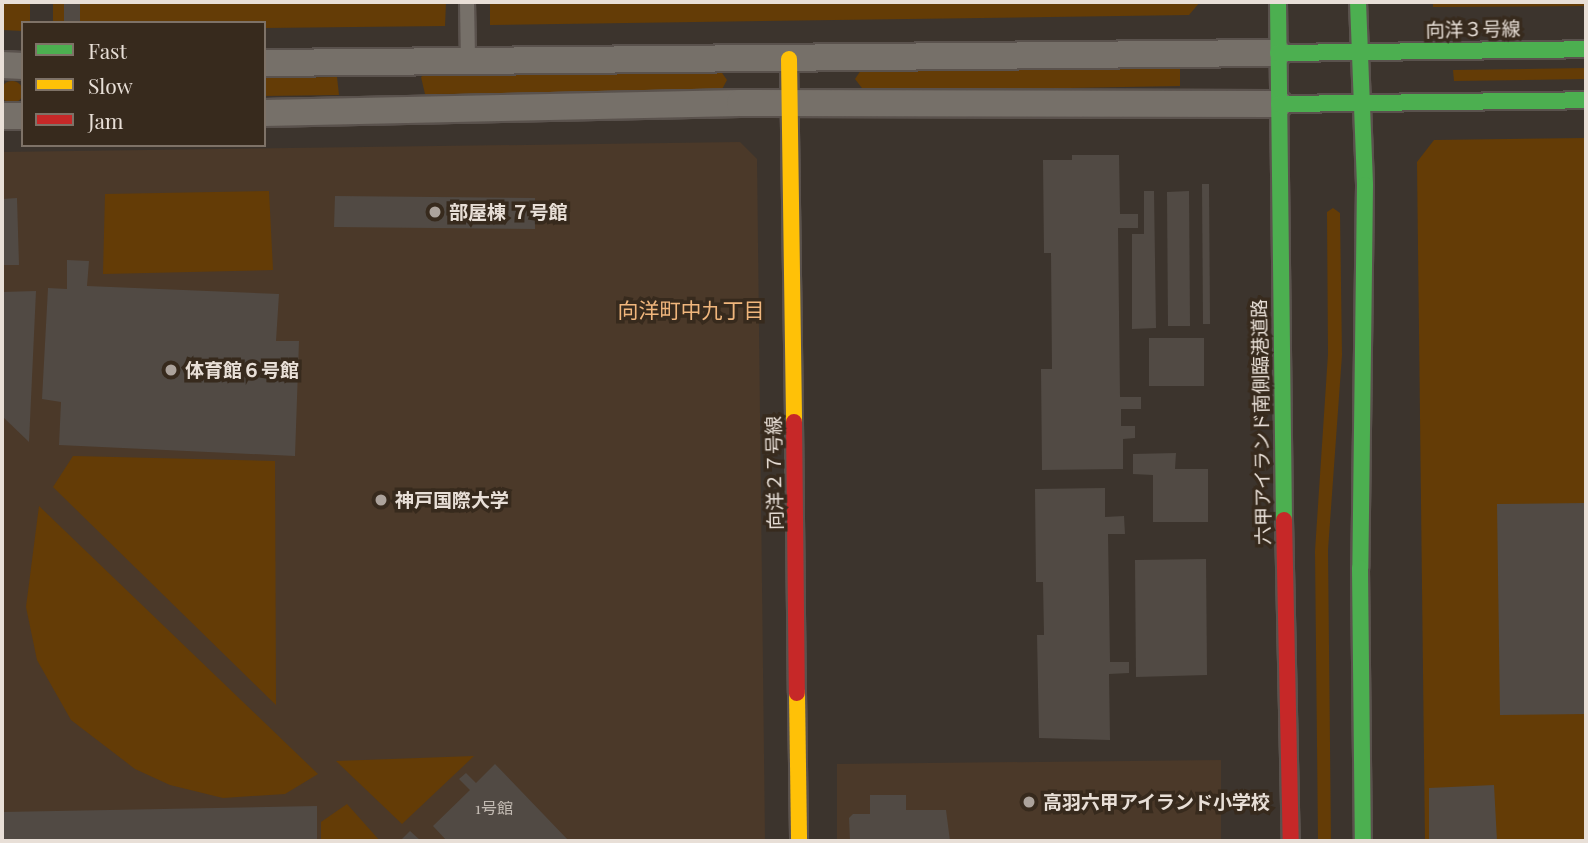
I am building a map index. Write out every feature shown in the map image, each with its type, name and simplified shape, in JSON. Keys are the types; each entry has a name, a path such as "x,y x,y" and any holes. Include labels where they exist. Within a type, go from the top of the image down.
{"street":[{"name":"六甲アイランド南側臨港道路","path":"1278,2 1277,200 1290,841"},
{"path":"1359,2 1362,104 1363,841"},
{"name":"向洋３号線","path":"1278,53 1586,49"},
{"path":"266,62 1278,53"},
{"name":"向洋２７号線","path":"789,59 799,841"},
{"path":"2,65 21,66"},
{"path":"266,113 790,104 1362,104 1586,100"},
{"path":"2,116 21,116"}],"lane":[{"path":"467,2 468,61"}],"shaded area":[{"path":"2,2 30,2 30,21 21,21 21,31 2,30"},
{"path":"53,2 446,2 445,26 266,28 266,21 53,21"},
{"path":"490,2 1200,2 1189,15 490,25"},
{"path":"1433,2 1586,2 1586,6 1433,7"},
{"path":"1180,64 1180,86 865,92 855,79 861,70"},
{"path":"1586,68 1586,79 1454,81 1453,70"},
{"path":"720,70 727,80 720,93 425,94 421,77 427,73"},
{"path":"337,77 339,95 266,96 266,78"},
{"path":"12,81 20,84 20,100 12,103 4,100 1,92 4,84"},
{"path":"1586,138 1586,841 1425,841 1417,162 1434,140"},
{"name":"神戸国際大学","path":"740,142 757,159 765,841 2,841 2,152"},
{"path":"269,191 273,270 103,274 105,194"},
{"path":"1333,208 1340,213 1342,355 1328,550 1331,841 1318,841 1315,551 1328,354 1327,212"},
{"path":"73,456 275,461 276,705 53,487"},
{"path":"39,506 318,774 285,794 223,798 170,785 135,769 71,720 37,660 26,607"},
{"path":"474,756 402,824 336,761"},
{"name":"高羽六甲アイランド小学校","path":"1221,760 1221,841 837,841 837,764"},
{"path":"347,804 380,841 321,841 321,822"}],"building":[{"path":"64,2 80,2 80,21 64,21"},
{"path":"1072,155 1119,155 1120,214 1138,214 1138,228 1118,228 1120,397 1141,397 1141,409 1121,409 1121,426 1135,426 1135,438 1123,439 1123,469 1042,470 1041,369 1052,369 1051,253 1044,253 1043,160 1072,160"},
{"path":"1202,184 1209,184 1210,324 1203,324"},
{"path":"1144,191 1154,191 1156,328 1132,329 1132,234 1144,234"},
{"path":"1189,191 1190,326 1168,326 1167,192"},
{"name":"部屋棟 ７号館","path":"335,196 535,198 535,229 334,227"},
{"path":"17,198 19,265 2,265 2,199"},
{"name":"体育館６号館","path":"67,260 89,261 87,286 279,294 276,341 299,341 295,456 59,445 61,402 42,399 48,288 67,289"},
{"path":"36,291 29,442 2,416 2,292"},
{"path":"1149,338 1204,338 1204,386 1149,386"},
{"path":"1176,453 1175,469 1208,469 1208,522 1153,522 1153,475 1133,474 1133,454"},
{"path":"1105,488 1105,517 1124,516 1125,534 1108,534 1110,662 1129,662 1129,673 1109,674 1110,740 1039,738 1037,635 1044,635 1043,582 1036,582 1035,489"},
{"path":"1586,503 1586,714 1500,715 1497,504"},
{"path":"1206,559 1207,675 1136,677 1135,560"},
{"path":"495,764 569,841 447,841 433,826 470,790 459,779 466,773 476,783"},
{"path":"1494,785 1497,841 1429,841 1429,788"},
{"path":"870,795 906,795 906,810 946,810 950,841 850,841 849,818 853,814 870,814"},
{"path":"317,806 317,841 2,841 2,812"},
{"path":"410,831 421,841 400,841"}],"traffic: fast":[{"path":"1278,2 1284,520"},
{"path":"1358,2 1365,185 1360,568 1363,841"},
{"path":"1278,53 1586,49"},
{"path":"1279,104 1586,100"}],"traffic: slow":[{"path":"789,59 794,422"},
{"path":"797,693 799,841"}],"traffic: jam":[{"path":"794,422 797,693"},
{"path":"1284,520 1291,841"}],"place":[{"name":"部屋棟 ７号館","path":"435,212"},
{"name":"体育館６号館","path":"171,370"},
{"name":"神戸国際大学","path":"381,500"},
{"name":"高羽六甲アイランド小学校","path":"1029,802"}],"district":[{"name":"向洋町中九丁目","path":"691,309"}]}
